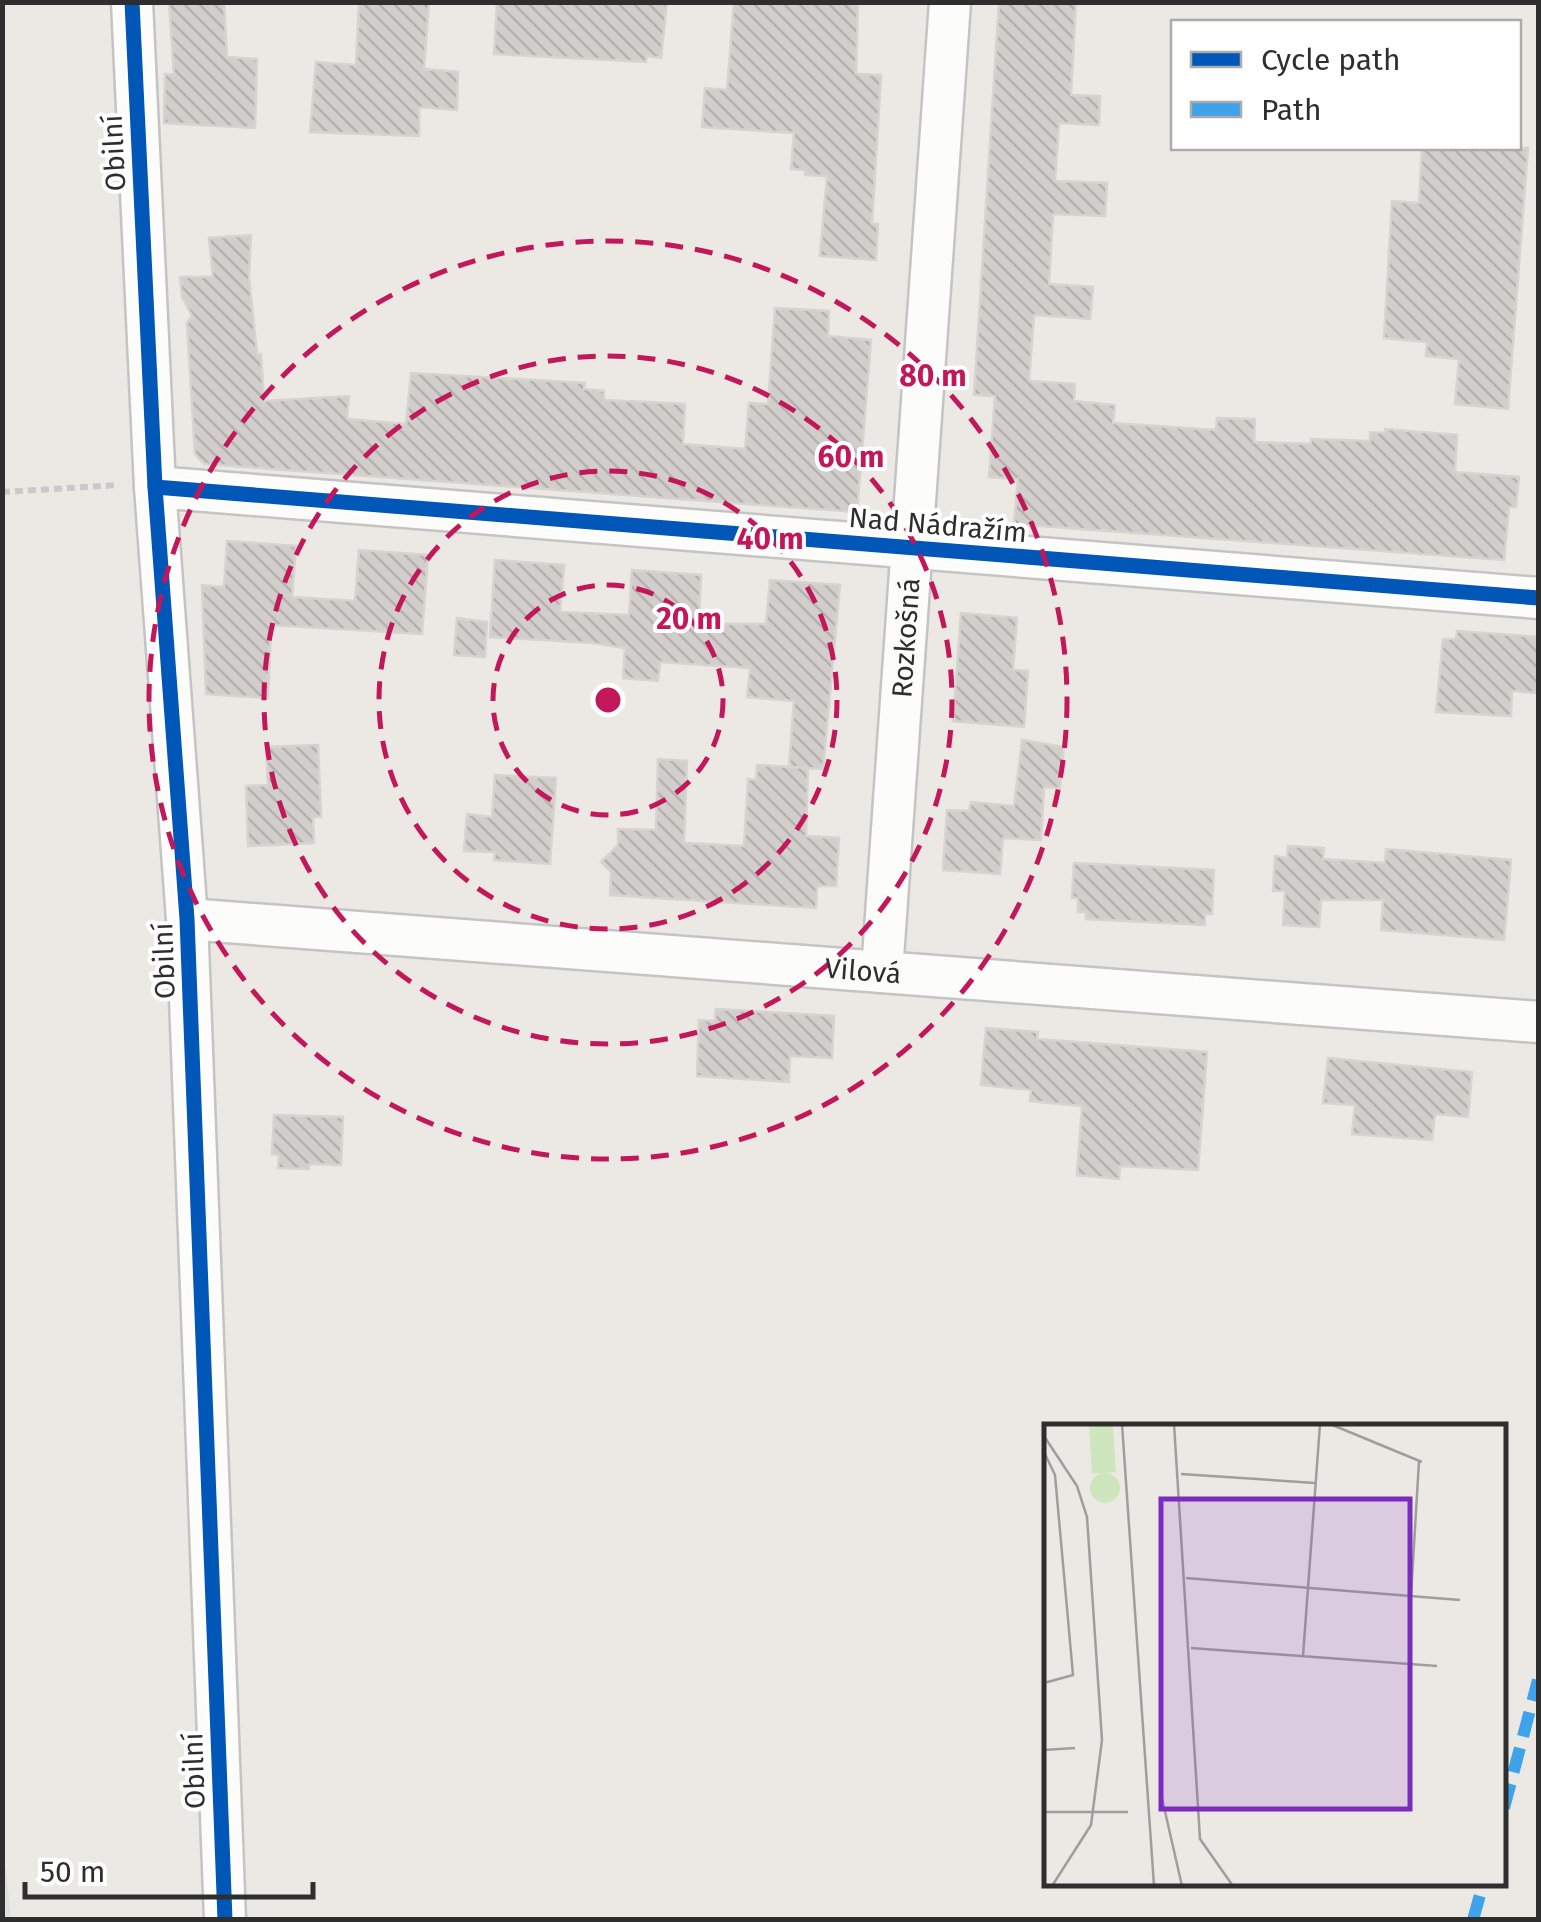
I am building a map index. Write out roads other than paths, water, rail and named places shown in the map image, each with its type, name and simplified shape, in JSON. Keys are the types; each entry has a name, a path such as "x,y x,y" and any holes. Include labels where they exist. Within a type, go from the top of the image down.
{"street":[{"name":"Obilní","path":"132,2 155,487 188,919 225,1920"},
{"name":"Rozkošná","path":"882,972 950,2"},
{"name":"Nad Nádražím","path":"155,487 1538,598"},
{"name":"Vilová","path":"188,919 1538,1022"}],"railway":[{"path":"2,1869 7,1920"}]}
